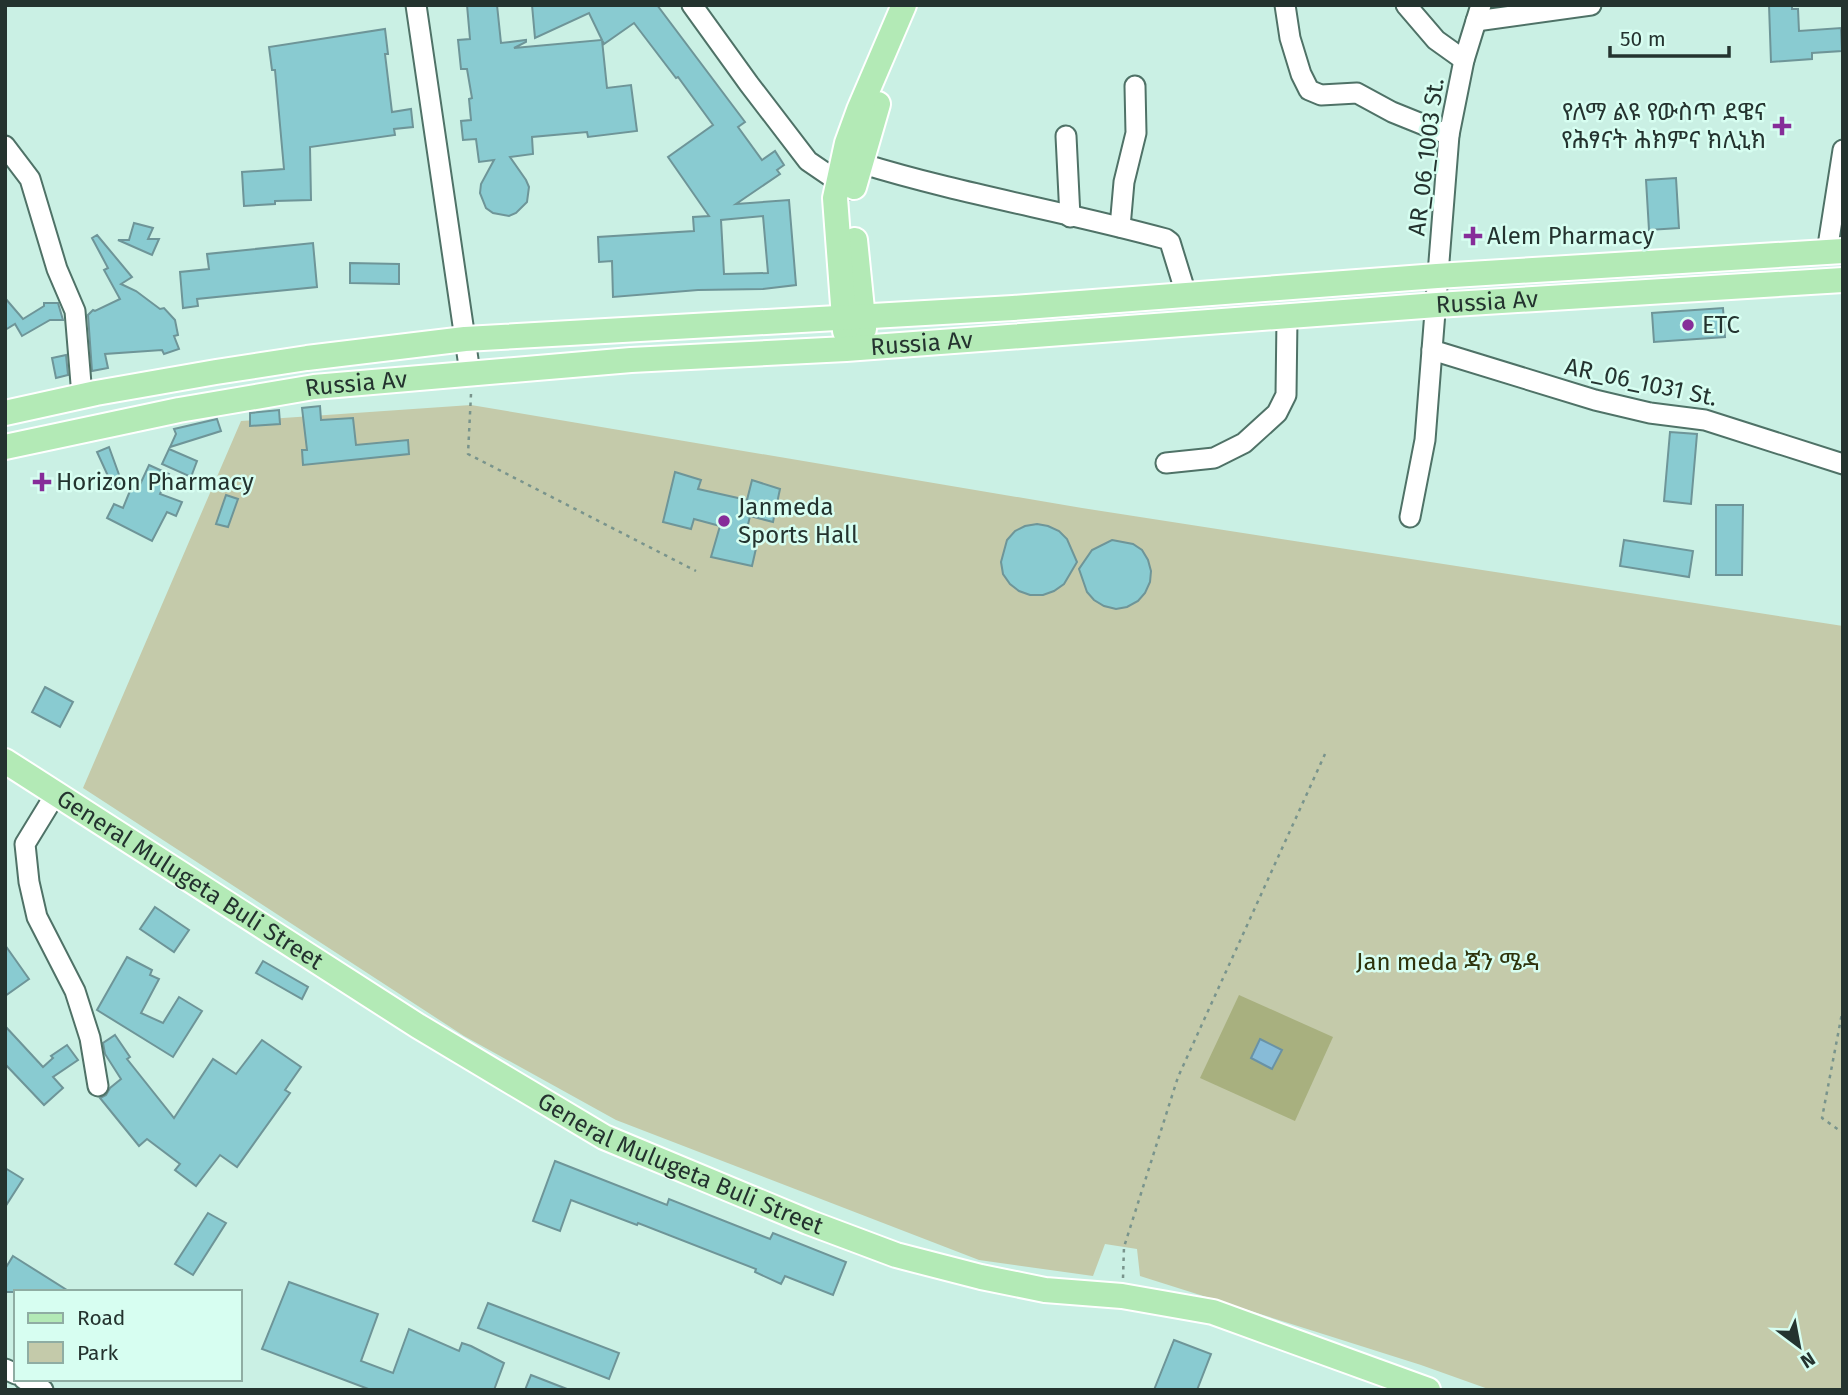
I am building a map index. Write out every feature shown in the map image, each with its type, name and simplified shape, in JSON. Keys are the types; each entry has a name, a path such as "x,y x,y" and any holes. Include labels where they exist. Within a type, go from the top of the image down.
{"main road":[{"path":"855,348 851,205 846,187 848,143 859,110 904,5"},
{"path":"846,187 860,163 879,101 922,5"},
{"name":"Russia Av","path":"5,412 82,396 307,358 465,339 1013,308 1437,276 1835,251"},
{"name":"Russia Av","path":"5,447 179,410 314,387 631,360 855,348 1437,305 1843,280"},
{"path":"40,404 47,438"},
{"name":"General Mulugeta Buli Street","path":"5,761 407,1019 604,1136 808,1222 896,1255 1045,1290 1122,1296 1213,1312 1428,1390"}],"street":[{"path":"416,5 470,373"},
{"path":"692,5 808,161 846,187"},
{"path":"1284,5 1290,38 1309,90 1321,95 1357,93 1392,112 1449,135"},
{"path":"1406,5 1436,40 1464,60"},
{"path":"1479,13 1591,5"},
{"name":"AR_06_1003 St.","path":"1437,305 1449,135 1464,60 1479,13"},
{"path":"1120,227 1124,182 1136,132 1135,86"},
{"path":"1066,136 1070,217"},
{"path":"5,146 30,179 57,269 75,312 82,396"},
{"path":"1835,251 1843,150"},
{"path":"860,163 914,179 1120,227 1170,242 1186,294"},
{"path":"1410,517 1425,440 1437,305"},
{"path":"1166,463 1214,458 1244,443 1277,413 1286,396 1287,318"},
{"name":"AR_06_1031 St.","path":"1432,350 1552,388 1639,411 1706,420 1843,464"},
{"path":"55,795 25,844 29,882 37,917 75,991 90,1038 98,1086"},
{"path":"27,1381 43,1390"}],"path":[{"path":"470,373 468,454 696,570"},
{"path":"1122,1296 1124,1247 1178,1077 1325,754"},
{"path":"1843,1008 1822,1118 1843,1133"}],"green space":[{"name":"Jan meda ጃን ሜዳ","path":"471,405 1082,508 1843,626 1843,1390 1491,1390 1421,1365 1140,1276 1137,1249 1105,1244 1093,1276 979,1260 616,1120 464,1036 83,788 241,421"},
{"path":"1239,995 1333,1037 1295,1121 1200,1078"}],"water":[{"path":"1260,1039 1282,1050 1272,1069 1251,1058"}],"building":[{"path":"467,5 497,5 501,43 526,40 514,48 602,40 607,88 631,85 637,131 588,137 587,132 532,137 533,154 510,157 529,187 527,202 509,216 493,213 486,208 480,193 481,184 494,160 479,162 476,139 463,140 461,121 471,120 469,99 472,98 467,69 461,69 458,40 470,39"},
{"path":"532,5 657,5 745,122 738,127 762,160 775,151 784,165 777,170 780,174 736,204 789,200 796,285 613,297 612,261 599,262 598,237 694,231 693,217 709,216 668,157 713,125 634,23 604,44 589,13 535,38","holes":["763,216 768,273 724,274 721,220"]},
{"path":"1769,5 1792,5 1792,9 1798,9 1799,31 1841,28 1842,51 1812,53 1812,59 1771,62"},
{"path":"385,29 388,54 385,54 392,112 411,109 413,127 394,129 395,135 310,147 311,200 275,201 275,204 244,206 242,172 284,169 275,70 272,70 269,47"},
{"path":"1676,178 1679,228 1649,230 1646,180"},
{"path":"134,223 153,228 148,239 159,239 152,255 118,240 129,240"},
{"path":"97,235 132,277 121,284 136,291 160,309 164,308 175,320 178,335 174,336 179,349 164,354 162,350 105,354 108,368 92,371 88,315 93,310 120,299 104,270 108,268 92,238"},
{"path":"313,243 317,287 197,299 198,306 183,308 180,272 209,269 207,254"},
{"path":"350,263 399,264 399,284 350,283"},
{"path":"5,298 23,319 44,306 44,303 58,303 63,320 50,320 22,336 15,324 5,330"},
{"name":"ETC","path":"1723,308 1725,337 1654,342 1652,313"},
{"path":"66,355 68,375 56,378 52,358"},
{"path":"320,406 321,420 353,418 356,445 408,440 409,454 303,465 302,450 307,450 302,408"},
{"path":"279,410 280,424 250,426 250,413"},
{"path":"217,419 221,431 170,447 176,434 174,429"},
{"path":"1670,432 1697,434 1691,504 1664,501"},
{"path":"109,447 122,483 113,487 97,452"},
{"path":"169,449 197,461 191,477 162,464"},
{"path":"149,465 169,474 160,494 182,502 176,516 167,512 152,541 107,518 114,504 123,508 132,486 138,489"},
{"name":"Janmeda Sports Hall","path":"675,472 701,480 698,489 747,500 752,480 780,489 773,522 750,516 745,538 757,544 752,566 711,557 720,526 694,519 691,529 663,522"},
{"path":"226,495 238,499 228,527 216,524"},
{"path":"1716,505 1743,505 1742,575 1716,575"},
{"path":"1037,524 1059,531 1067,539 1077,562 1064,584 1043,595 1030,595 1010,584 1003,574 1001,562 1007,540 1015,531"},
{"path":"1112,540 1133,544 1142,550 1151,571 1150,582 1138,601 1116,609 1094,600 1087,592 1079,569 1092,550"},
{"path":"1624,540 1693,551 1689,577 1620,566"},
{"path":"45,687 73,702 60,727 32,712"},
{"path":"155,907 189,930 174,952 140,929"},
{"path":"5,945 29,979 5,996"},
{"path":"127,957 152,970 150,975 159,979 141,1013 163,1023 179,997 202,1011 173,1057 97,1010"},
{"path":"263,961 308,987 302,999 256,973"},
{"path":"5,1026 43,1067 53,1058 51,1056 67,1045 78,1060 53,1077 63,1088 44,1105 5,1064"},
{"path":"115,1035 130,1057 127,1059 174,1118 213,1059 236,1074 262,1040 301,1067 285,1090 290,1093 237,1167 220,1155 196,1186 175,1170 180,1164 147,1139 139,1146 100,1098 121,1079 105,1054 103,1043"},
{"path":"555,1161 667,1205 669,1199 770,1239 773,1233 846,1262 833,1295 785,1276 781,1284 755,1272 756,1269 571,1200 560,1231 533,1221"},
{"path":"5,1168 23,1179 5,1207"},
{"path":"208,1213 226,1223 193,1275 175,1264"},
{"path":"13,1256 67,1290 5,1292 5,1269"},
{"path":"289,1282 378,1314 361,1361 393,1373 409,1329 459,1351 462,1343 471,1346 504,1363 494,1390 371,1390 262,1349"},
{"path":"488,1303 619,1353 609,1379 478,1328"},
{"path":"1174,1340 1211,1354 1197,1390 1154,1390"},
{"path":"531,1375 567,1389 567,1390 525,1390"}],"place":[{"name":"የለማ ልዩ የውስጥ ደዌና የሕፃናት ሕክምና ክሊኒክ","path":"1782,126"},
{"name":"Alem Pharmacy","path":"1473,236"},
{"name":"ETC","path":"1688,325"},
{"name":"Horizon Pharmacy","path":"42,482"},
{"name":"Janmeda Sports Hall","path":"724,521"}]}
